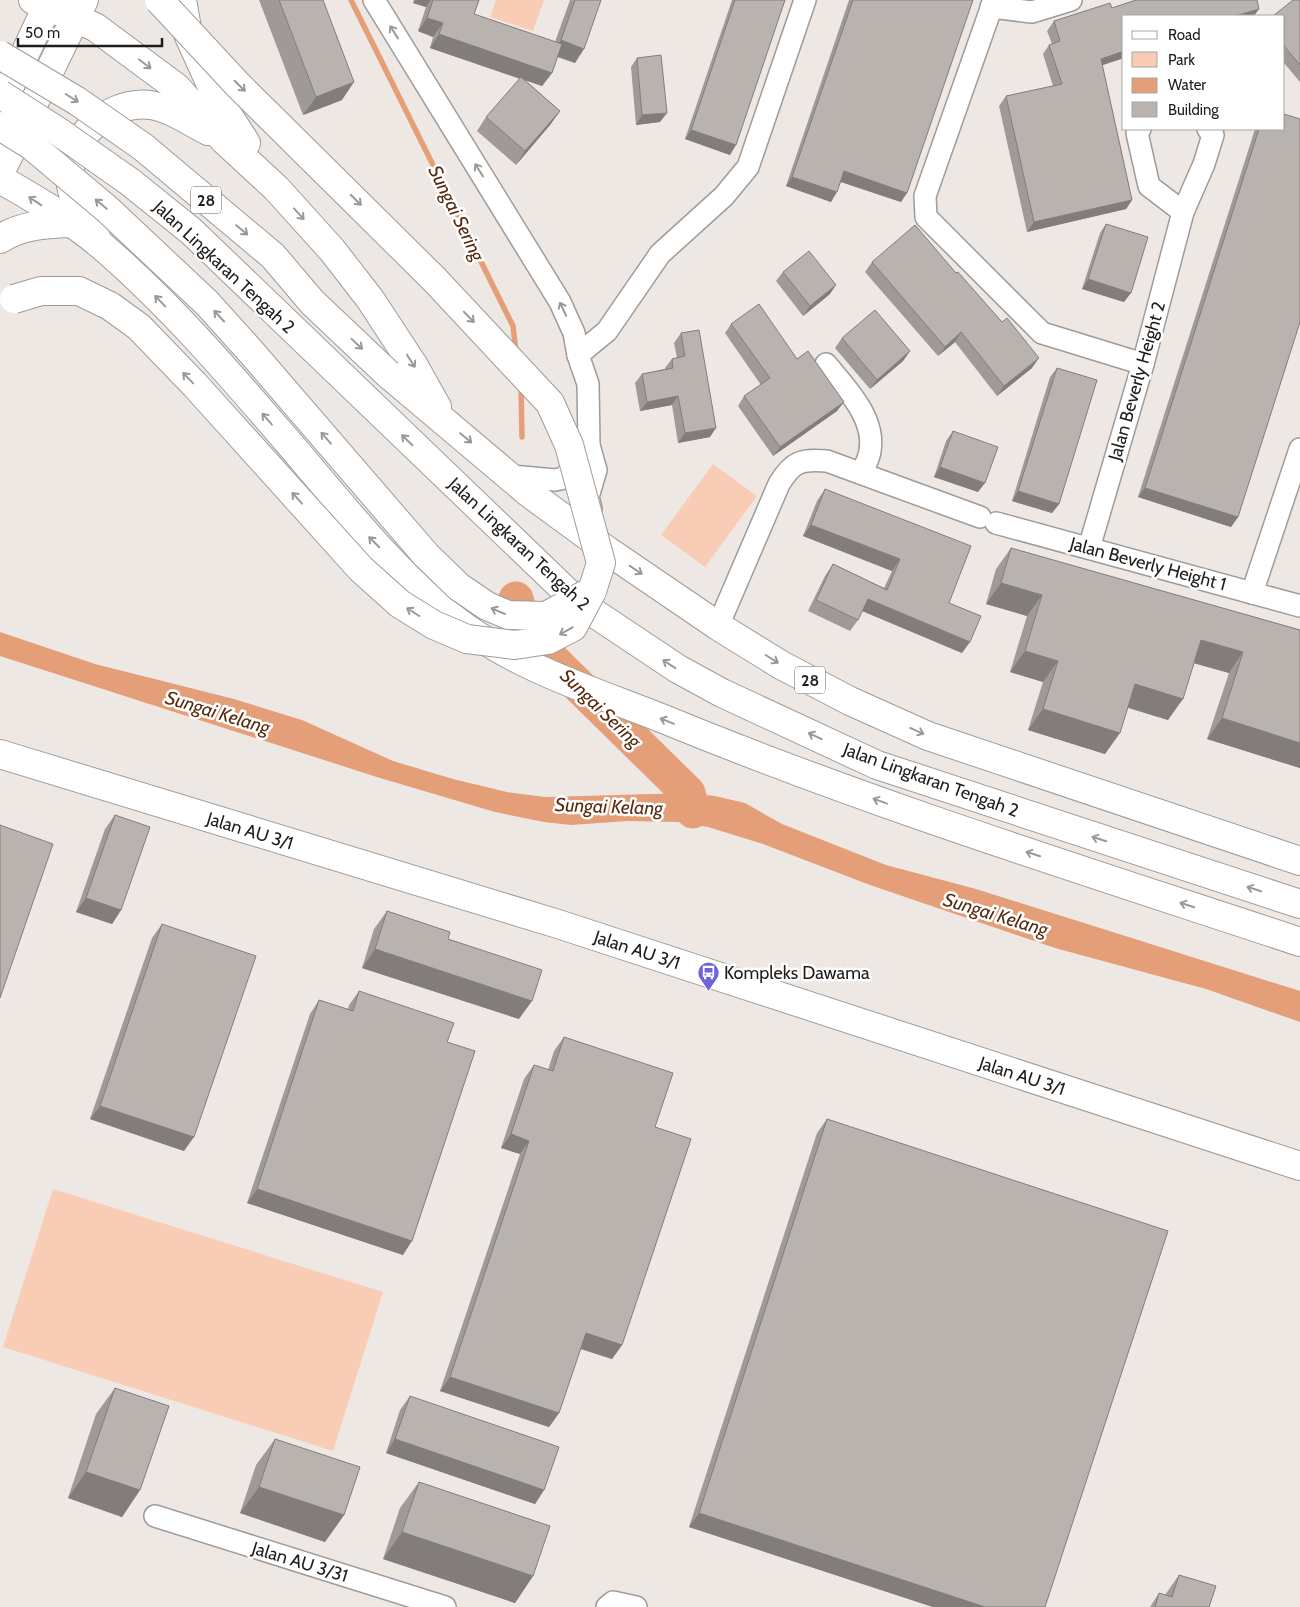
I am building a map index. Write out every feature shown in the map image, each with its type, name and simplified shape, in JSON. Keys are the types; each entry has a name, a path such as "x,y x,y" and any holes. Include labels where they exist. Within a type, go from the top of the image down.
{"main road":[{"path":"7,303 41,291 79,292 110,306 139,327 195,385 361,569 400,604 434,625 467,639 515,645 548,640 573,627 592,591 601,563 569,445 550,403 435,280 238,84 158,0"},
{"path":"182,0 188,34 217,98 276,188"},
{"path":"0,107 44,2 80,9 95,27 176,87 224,140 276,188 332,250 370,299 414,366 442,417"},
{"path":"0,173 80,9"},
{"name":"Jalan Lingkaran Tengah 2","path":"0,55 76,102 143,147 273,256 312,302 388,374 442,417 511,476 529,494 718,626 781,665 833,692 928,736 1300,861"},
{"name":"Jalan Lingkaran Tengah 2","path":"0,94 67,137 130,182 191,231 295,333 568,593 598,616 678,669 722,693 877,765 1300,904"},
{"path":"101,245 80,210 71,189 71,162 90,127 118,109 148,105 163,108 224,140"},
{"path":"0,126 32,146 99,203 207,303 426,555 458,587 487,606 508,615 546,616 592,591"},
{"path":"0,179 101,245 194,335 369,537 408,576 454,619 530,666 712,740 956,828 1300,942"},
{"path":"0,239 17,231 40,224 70,223"},
{"name":"Jalan AU 3/1","path":"0,754 558,924 1300,1166"}],"street":[{"path":"374,0 560,302 574,333 578,355 588,384 589,445 596,470 588,497 608,551"},
{"path":"578,355 607,331 660,254 724,196 748,167 805,0"},
{"path":"1070,0 1032,12 993,4 925,196 926,218 1042,333 1143,364"},
{"path":"1139,130 1137,133 1149,186 1183,212"},
{"name":"Jalan Beverly Height 2","path":"1089,548 1143,364 1183,212 1204,164 1213,135 1209,130"},
{"path":"826,364 846,388 868,421 870,451 862,473"},
{"path":"511,476 555,480 564,478 580,460 589,445"},
{"path":"1252,593 1300,449"},
{"name":"Jalan Beverly Height 1","path":"718,626 779,484 789,467 807,459 827,461 988,520 1300,606"},
{"name":"Jalan AU 3/31","path":"155,1516 446,1607"},
{"path":"610,1604 636,1607"}],"green space":[{"path":"496,0 544,0 533,31 490,17"},
{"path":"713,464 757,496 705,567 661,535"},
{"path":"53,1189 383,1292 333,1451 3,1347"}],"water":[{"name":"Sungai Kelang","path":"0,632 95,664 234,699 302,720 393,761 453,779 507,792 545,797 688,793 715,796 745,803 782,824 886,865 976,889 1300,991 1300,1022 1206,989 1055,948 870,885 763,844 708,827 678,822 628,821 571,825 544,822 495,812 380,778 0,656"}],"building":[{"path":"279,0 323,0 354,82 316,97"},
{"path":"433,0 479,0 474,14 562,44 552,73 439,34 443,23 427,18"},
{"path":"575,0 601,0 584,49 561,40"},
{"path":"735,0 785,0 736,145 691,130"},
{"path":"853,0 973,0 907,193 844,171 837,192 792,177"},
{"path":"1136,0 1257,0 1259,9 1238,15 1122,15 1122,52 1101,59 1132,200 1034,222 1006,96 1062,84 1049,45 1060,41 1054,21 1110,3 1112,8"},
{"path":"1293,0 1300,0 1300,65 1285,47 1285,15 1274,15"},
{"path":"661,55 667,113 642,115 637,58"},
{"path":"521,77 560,111 525,151 486,117"},
{"path":"1285,114 1300,119 1300,322 1238,517 1145,488 1259,130 1285,130"},
{"path":"1106,224 1148,237 1131,293 1088,279"},
{"path":"915,225 956,273 958,272 1002,322 1007,318 1039,358 1004,386 961,332 945,347 872,262"},
{"path":"809,251 836,285 810,306 783,272"},
{"path":"759,304 797,359 808,351 844,402 780,447 744,396 770,378 731,324"},
{"path":"875,310 910,351 877,380 842,338"},
{"path":"699,330 716,428 685,433 678,396 647,402 642,374 673,368 672,359 685,356 681,333"},
{"path":"1057,368 1097,380 1059,504 1018,491"},
{"path":"953,431 998,447 985,483 940,467"},
{"path":"825,489 971,546 949,603 981,616 970,642 868,599 858,620 816,600 833,564 887,590 900,559 811,525"},
{"path":"1011,548 1300,630 1300,743 1222,718 1243,652 1201,640 1183,699 1135,684 1120,733 1043,709 1058,661 1025,651 1042,595 1001,583"},
{"path":"115,815 150,827 121,910 86,898"},
{"path":"0,825 53,844 0,998"},
{"path":"387,911 450,932 448,939 542,970 532,1001 375,949"},
{"path":"162,924 256,956 194,1137 100,1106"},
{"path":"359,991 454,1023 447,1042 475,1051 412,1241 257,1189 319,1000 353,1011"},
{"path":"564,1037 673,1073 655,1127 691,1139 622,1345 586,1333 559,1413 450,1377 529,1141 511,1134 534,1065 553,1071"},
{"path":"827,1119 1168,1231 1045,1607 985,1607 699,1513"},
{"path":"115,1388 169,1406 140,1490 86,1472"},
{"path":"410,1396 559,1447 544,1490 395,1439"},
{"path":"275,1439 360,1467 344,1515 259,1487"},
{"path":"419,1482 550,1526 533,1576 402,1532"},
{"path":"1179,1575 1216,1586 1209,1607 1155,1607 1159,1593 1172,1597"}],"waterway":[{"name":"Sungai Sering","path":"351,0 513,326 516,352"},
{"name":"Sungai Sering","path":"521,386 522,437"},
{"name":"Sungai Sering","path":"516,599 526,634 688,793 693,811"}],"place":[{"name":"Kompleks Dawama","path":"708,992"}]}
